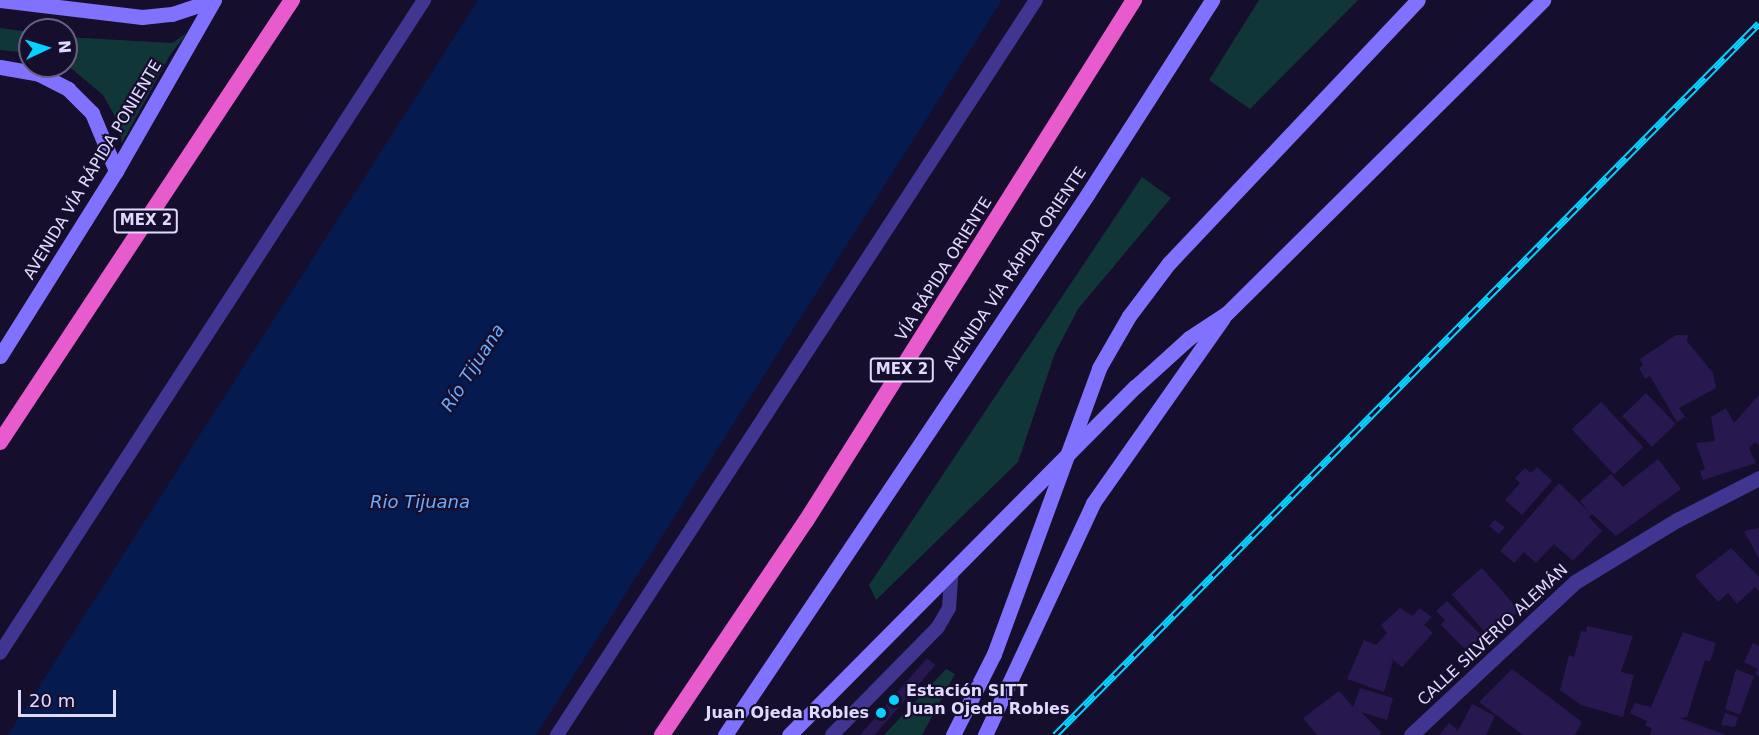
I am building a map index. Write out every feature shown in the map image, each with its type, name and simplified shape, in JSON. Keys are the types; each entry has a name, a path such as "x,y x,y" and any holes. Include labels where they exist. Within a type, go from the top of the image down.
{"highway":[{"name":"MEX 2","path":"0,442 292,0"},
{"name":"VÍA RÁPIDA ORIENTE","path":"662,735 806,521 1134,0"}],"main road":[{"path":"0,0 142,17 172,14 214,0"},
{"name":"AVENIDA VÍA RÁPIDA PONIENTE","path":"0,356 116,171 214,0"},
{"name":"AVENIDA VÍA RÁPIDA ORIENTE","path":"725,735 1087,195 1212,0"},
{"path":"953,735 994,654 1099,368 1129,316 1169,263 1418,0"},
{"path":"985,735 1093,503 1227,313 1543,0"},
{"path":"0,67 39,74 68,89 92,113 116,171"},
{"path":"789,735 951,576 1135,387 1189,338 1227,313"}],"street":[{"name":"CALLE SILVERIO ALEMÁN","path":"1411,735 1575,582 1677,520 1759,478"}],"lane":[{"path":"0,653 424,0"},
{"path":"557,735 1036,0"},
{"path":"832,735 938,627 949,608 951,576"}],"green space":[{"path":"1259,0 1358,0 1250,109 1209,80"},
{"path":"0,28 18,30 18,52 0,50"},
{"path":"187,33 170,55 122,143 118,122 103,95 78,74 78,38 172,43"},
{"path":"1142,177 1171,198 1078,309 1055,353 1018,462 876,600 869,585"},
{"path":"946,669 955,674 922,735 884,735"}],"water":[{"name":"Rio Tijuana","path":"478,0 1002,0 536,735 8,735"}],"building":[{"path":"1676,335 1688,335 1687,341 1713,373 1716,388 1679,408 1685,417 1677,422 1650,376 1645,379 1639,368 1643,365 1640,359"},
{"path":"1646,393 1676,424 1652,447 1622,416"},
{"path":"1759,395 1759,445 1755,442 1749,448 1756,463 1703,480 1700,471 1705,469 1696,443 1715,441 1711,417 1726,408 1734,423"},
{"path":"1601,402 1643,447 1614,475 1572,429"},
{"path":"1658,459 1681,489 1616,536 1592,514 1589,517 1602,531 1573,561 1554,544 1536,563 1524,552 1514,563 1500,551 1559,483 1590,513 1580,501 1611,474 1623,487"},
{"path":"1537,467 1552,481 1522,515 1505,500 1520,483 1515,478 1525,468 1531,473"},
{"path":"1495,520 1505,527 1499,534 1489,526"},
{"path":"1759,528 1759,559 1744,531"},
{"path":"1731,548 1759,577 1759,591 1755,587 1737,604 1728,593 1718,602 1695,576"},
{"path":"1482,568 1519,611 1489,637 1452,594"},
{"path":"1447,601 1482,636 1466,650 1441,625 1445,620 1436,611"},
{"path":"1400,608 1413,616 1419,608 1432,617 1424,625 1433,633 1402,667 1388,656 1393,661 1384,692 1347,679 1364,640 1376,645 1387,633 1381,625"},
{"path":"1587,626 1633,636 1621,672 1634,675 1623,717 1581,705 1560,690 1569,655 1574,657 1581,631 1586,632"},
{"path":"1683,632 1716,643 1710,662 1705,660 1687,717 1680,718 1726,735 1650,735 1652,728 1645,725 1647,721 1630,713 1635,703 1651,707"},
{"path":"1753,643 1759,646 1759,676 1755,674 1758,669 1744,662"},
{"name":"Estación SITT Juan Ojeda Robles","path":"927,658 935,665 875,735 860,735"},
{"path":"1512,669 1582,722 1575,735 1523,735 1479,702"},
{"path":"1736,669 1754,676 1740,715 1725,709"},
{"path":"1360,688 1393,698 1387,720 1361,712 1382,733 1379,735 1317,735 1303,718 1339,691 1353,707"},
{"path":"1472,704 1495,716 1486,735 1439,735 1449,723 1458,731"},
{"path":"1725,713 1738,717 1735,727 1721,725"}],"railway":[{"path":"1055,735 1759,23"}],"place":[{"name":"Estación SITT Juan Ojeda Robles","path":"894,700"},
{"name":"Juan Ojeda Robles","path":"881,713"}],"water label":[{"name":"Río Tijuana","path":"473,368"}]}
